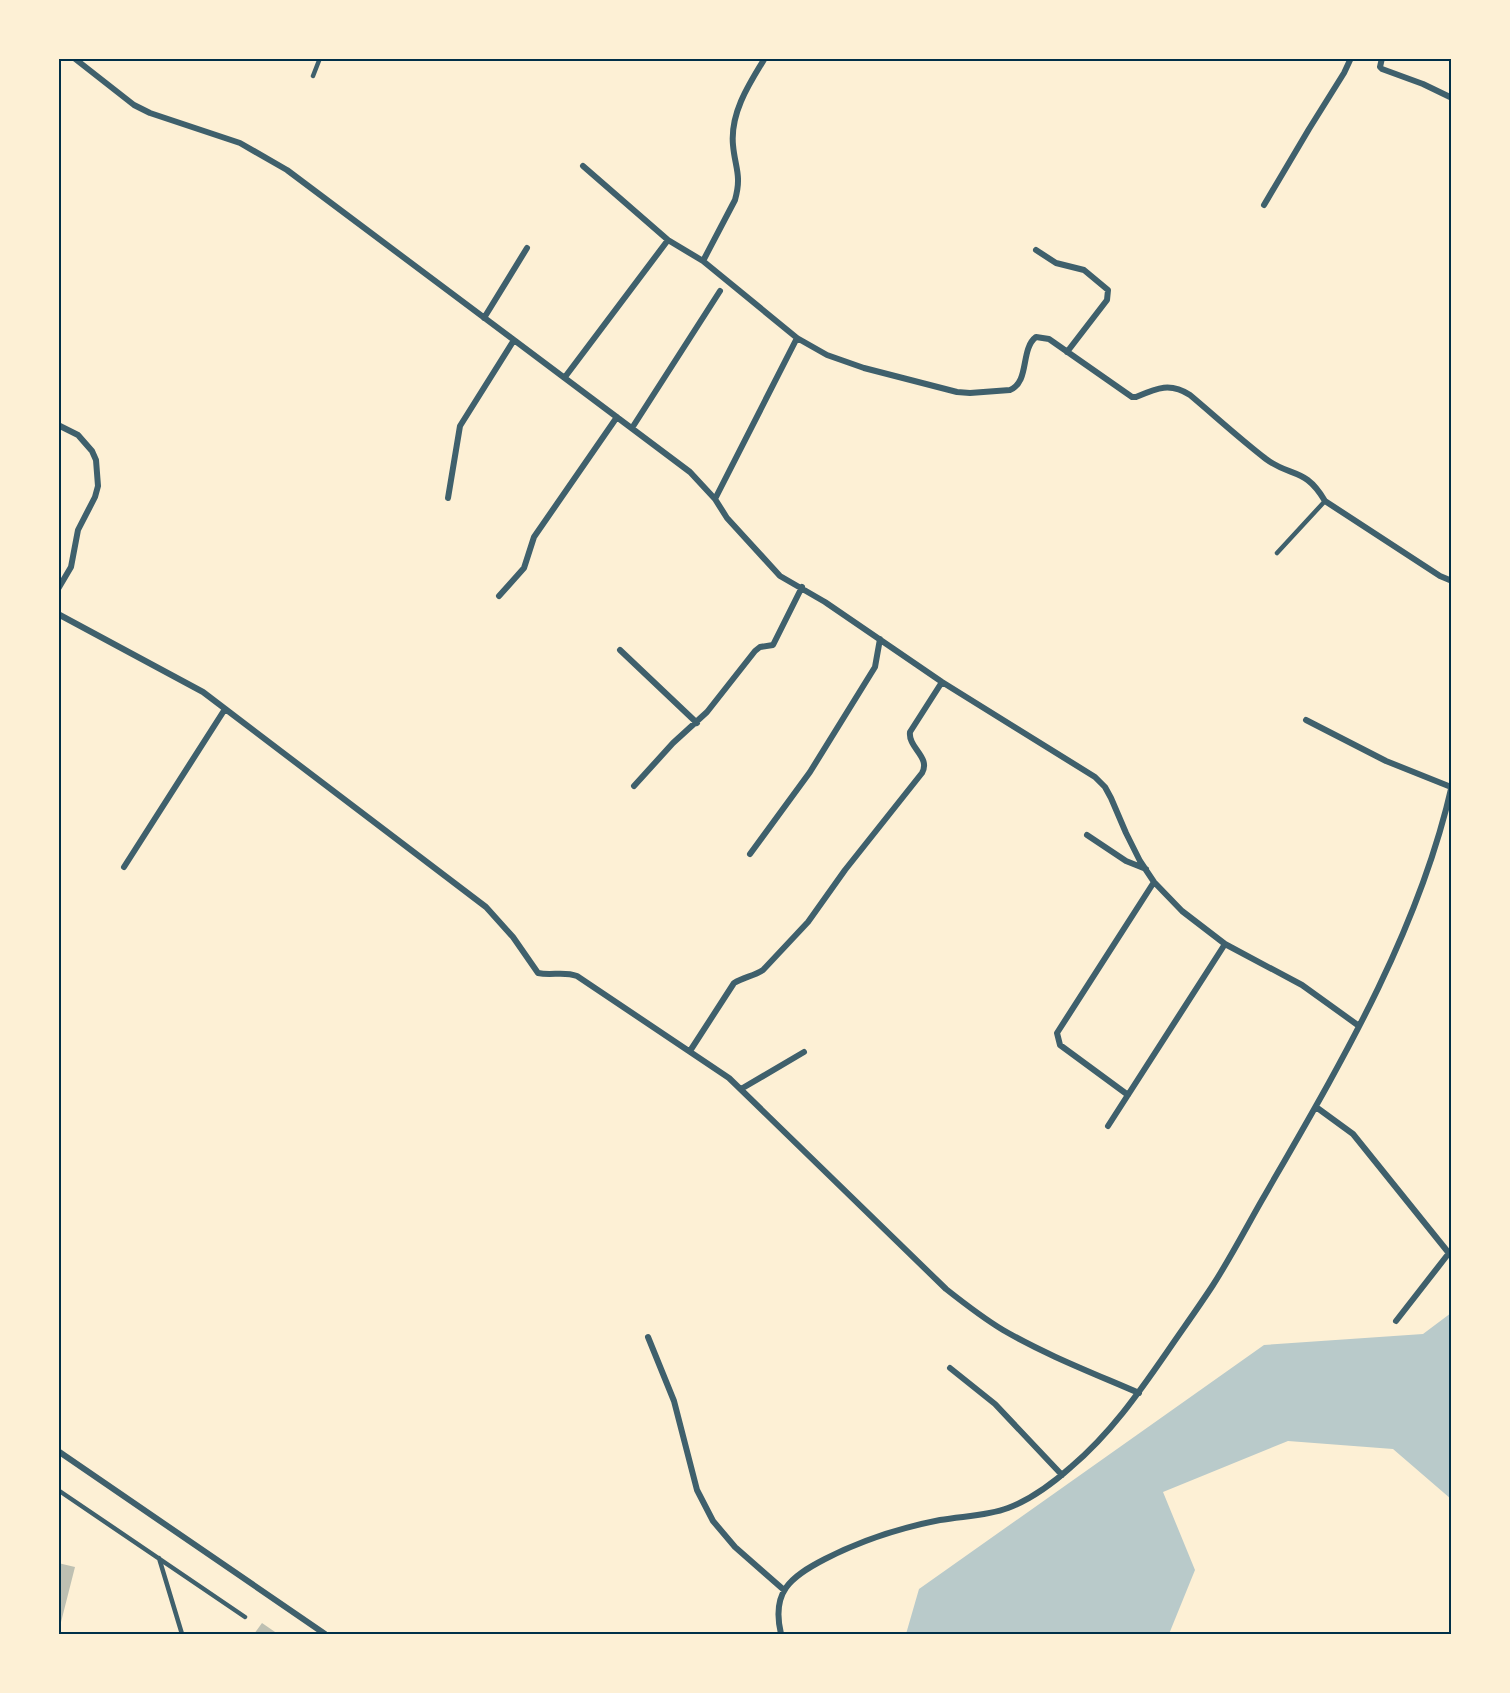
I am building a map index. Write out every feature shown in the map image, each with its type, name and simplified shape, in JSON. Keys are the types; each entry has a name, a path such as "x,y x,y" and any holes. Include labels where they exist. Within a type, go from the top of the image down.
{"street":[{"path":"74,58 134,105 150,113 240,143 287,170 565,377 690,472 715,499 727,518 772,570 802,587 942,682 1095,777 1105,787 1126,833 1154,882 1182,911 1225,944 1302,984 1359,1026"},
{"path":"703,261 735,200 738,190 738,169 733,143 736,117 746,88 765,58"},
{"path":"1264,205 1351,58"},
{"path":"1382,58 1380,67 1382,69 1424,84 1452,98"},
{"path":"583,166 668,240 703,261 797,338 827,355 864,368 945,389 970,393 1010,390 1018,386 1030,342 1036,337 1049,339 1134,397 1161,387 1172,387 1185,392 1267,460 1307,478 1325,501 1440,576 1452,581"},
{"path":"565,377 668,240"},
{"path":"484,318 527,248"},
{"path":"1036,250 1056,263 1083,270 1108,290 1107,300 1067,352"},
{"path":"632,428 720,291"},
{"path":"715,499 797,338"},
{"path":"448,498 460,426 514,340"},
{"path":"499,597 524,568 529,559 534,537 617,417"},
{"path":"58,425 78,435 92,451 96,460 98,486 78,531 71,567 58,589"},
{"path":"634,786 673,743 697,723 755,651 760,647 773,645 802,587"},
{"path":"58,614 186,682 225,709 486,907 513,937 538,972 577,976 690,1051 741,1089 946,1289 971,1309 1036,1348 1139,1393"},
{"path":"750,854 810,772 875,667 880,639"},
{"path":"620,650 697,723"},
{"path":"690,1051 734,983 763,970 808,922 845,870 924,770 924,760 909,738 910,732 942,682"},
{"path":"124,867 225,709"},
{"path":"781,1635 777,1612 779,1602 784,1590 803,1572 865,1540 889,1532 1007,1508 1047,1488 1097,1444 1116,1424 1139,1393 1214,1284 1316,1107 1359,1026 1411,917 1439,835 1451,786 1386,761 1305,720"},
{"path":"1087,835 1125,861 1146,869"},
{"path":"1128,1095 1060,1045 1057,1034 1154,882"},
{"path":"1108,1126 1225,944"},
{"path":"741,1089 804,1052"},
{"path":"1316,1107 1353,1134 1450,1255 1396,1321"},
{"path":"648,1337 674,1401 697,1490 713,1521 735,1546 784,1590"},
{"path":"950,1368 995,1404 1062,1475"},
{"path":"58,1451 325,1635"}],"lane":[{"path":"313,76 320,58"},
{"path":"1277,554 1325,501"},
{"path":"58,1490 246,1617"},
{"path":"159,1558 182,1635"}],"shaded area":[{"path":"1451,1313 1451,1499 1393,1449 1288,1441 1163,1492 1195,1570 1169,1634 906,1634 919,1589 1264,1345 1423,1334"}],"building":[{"path":"58,1563 75,1567 59,1630 58,1630"},
{"path":"262,1623 278,1634 254,1634"}]}
